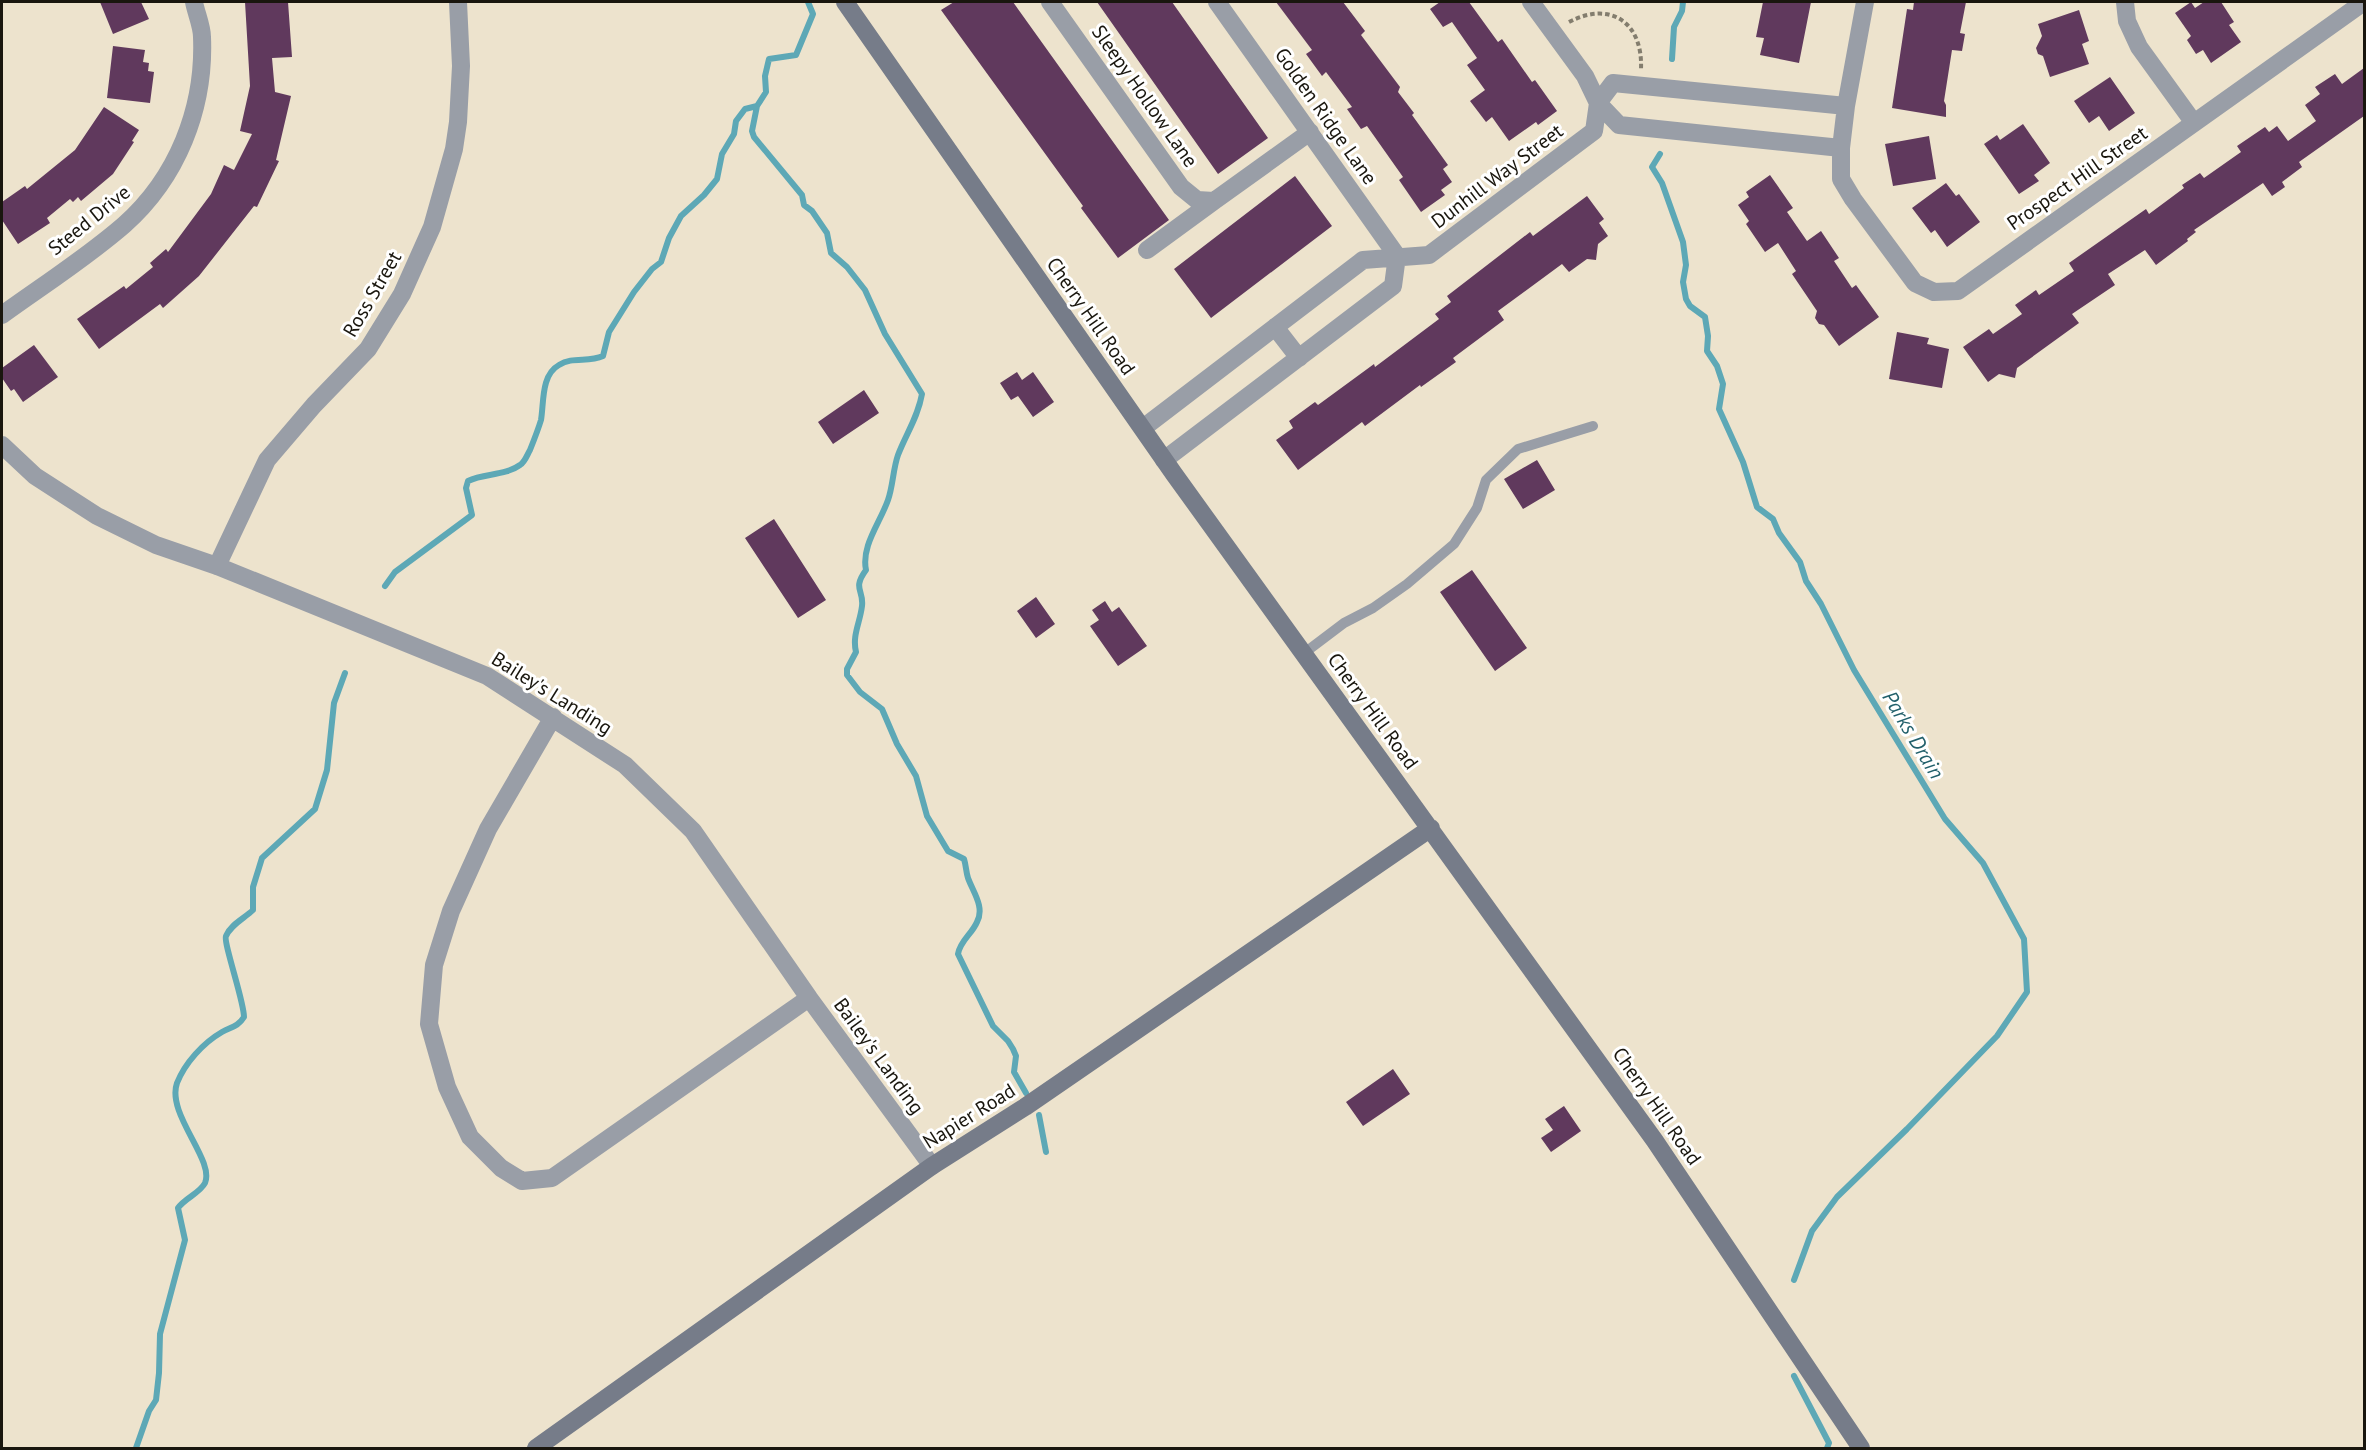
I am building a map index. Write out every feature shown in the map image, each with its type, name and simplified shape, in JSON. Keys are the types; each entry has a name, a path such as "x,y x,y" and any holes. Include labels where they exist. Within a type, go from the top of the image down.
{"street":[{"name":"Steed Drive","path":"2,315 124,225 148,202 168,174 189,131 198,93 202,36 194,2"},
{"name":"Ross Street","path":"217,566 267,460 314,405 368,349 402,294 432,227 454,149 458,122 461,66 458,2"},
{"name":"Cherry Hill Road","path":"845,2 1164,460 1655,1141 1861,1449"},
{"name":"Sleepy Hollow Lane","path":"1050,2 1181,187 1197,200 1214,201"},
{"name":"Golden Ridge Lane","path":"1217,2 1397,256"},
{"path":"1531,2 1585,76 1598,103 1620,125 1841,148 1846,106 1865,2"},
{"path":"2125,2 2127,21 2139,47 2194,123"},
{"name":"Prospect Hill Street","path":"1841,148 1841,179 1853,199 1915,283 1934,292 1958,291 2364,2"},
{"path":"1598,103 1613,83 1846,106"},
{"name":"Dunhill Way Street","path":"1143,428 1363,260 1430,255 1594,131 1598,103"},
{"path":"1147,250 1310,132"},
{"path":"1164,460 1393,286 1397,256"},
{"path":"1275,327 1299,358"},
{"name":"Bailey's Landing","path":"2,445 35,476 97,516 156,544 217,566 487,676 625,765 693,831 809,998 932,1166"},
{"path":"553,717 488,829 451,911 434,965 429,1024 447,1087 470,1137 501,1168 522,1181 552,1178 809,998"},
{"name":"Napier Road","path":"536,1449 932,1166 1025,1107 1431,828"}],"lane":[{"path":"1303,654 1344,623 1373,608 1398,590 1454,544 1477,508 1486,480 1518,449 1593,426"}],"path":[{"path":"1562,26 1583,15 1593,13 1612,15 1622,20 1630,26 1638,38 1642,54 1641,76"}],"building":[{"path":"100,2 141,2 149,19 113,34"},
{"path":"245,2 288,2 292,57 272,58 275,92 291,96 276,160 279,161 257,207 254,206 199,276 163,308 160,304 99,349 77,319 124,286 126,289 153,267 150,263 166,249 168,252 211,194 224,165 234,170 252,134 240,131 250,86"},
{"path":"954,2 1013,2 1169,220 1118,258 941,10"},
{"path":"1097,2 1172,2 1268,138 1218,174"},
{"path":"1276,2 1343,2 1365,31 1361,35 1400,87 1398,92 1414,113 1412,115 1448,165 1443,169 1452,182 1441,190 1445,195 1421,212 1399,180 1403,177 1367,126 1361,129 1347,109 1352,107 1326,72 1322,76 1306,54 1312,50"},
{"path":"1440,2 1469,2 1498,42 1502,39 1532,82 1535,80 1557,111 1538,125 1536,122 1509,141 1492,117 1486,122 1470,101 1485,90 1467,65 1477,58 1452,22 1443,27 1430,9"},
{"path":"1763,2 1811,2 1799,63 1760,55 1764,38 1756,37"},
{"path":"1914,2 1966,2 1960,33 1965,34 1962,51 1952,50 1944,101 1946,117 1892,108 1907,9 1913,10"},
{"path":"2191,2 2195,8 2204,2 2221,2 2234,22 2229,25 2241,42 2211,63 2203,50 2196,54 2187,40 2191,36 2175,13"},
{"path":"2079,10 2089,41 2082,44 2089,64 2050,77 2043,56 2038,54 2036,48 2042,36 2038,24"},
{"path":"113,46 145,50 143,62 149,63 148,71 154,72 150,103 107,98"},
{"path":"2364,68 2364,116 2299,162 2302,167 2282,182 2285,187 2272,196 2263,183 2194,230 2196,232 2187,239 2188,241 2156,265 2145,250 2108,274 2115,285 2072,314 2079,323 2017,368 2015,378 1999,374 1988,382 1963,347 1989,329 1993,334 2022,314 2015,305 2036,290 2039,295 2074,271 2069,263 2146,209 2149,214 2184,188 2182,185 2200,173 2204,178 2241,152 2237,146 2265,127 2269,132 2277,126 2288,141 2316,121 2305,105 2320,94 2315,87 2335,74 2342,84"},
{"path":"2110,77 2135,113 2109,131 2099,116 2089,123 2074,101"},
{"path":"104,107 139,130 132,141 134,142 113,174 81,201 78,197 73,202 70,199 47,218 50,223 18,244 2,220 2,202 25,186 27,189 75,150"},
{"path":"2023,124 2050,163 2034,175 2039,181 2019,194 1984,144 1997,135 2000,140"},
{"path":"1929,136 1936,179 1893,186 1885,144"},
{"path":"1770,175 1793,208 1787,212 1807,241 1821,231 1839,258 1834,261 1852,288 1856,285 1879,317 1839,346 1824,325 1819,324 1815,318 1817,311 1792,274 1796,271 1778,243 1765,252 1746,224 1749,221 1738,205 1749,197 1746,192"},
{"path":"1295,176 1332,226 1211,318 1174,269"},
{"path":"1946,183 1956,196 1959,194 1980,222 1947,247 1935,230 1931,233 1912,208"},
{"path":"1587,196 1604,219 1599,223 1608,236 1598,244 1596,260 1587,259 1569,272 1562,264 1498,311 1504,320 1453,358 1456,362 1421,387 1420,385 1365,426 1362,422 1298,470 1276,440 1293,428 1289,421 1315,402 1318,405 1374,364 1375,367 1439,319 1435,314 1451,302 1447,296 1530,232 1533,236"},
{"path":"1897,332 1929,338 1927,344 1949,349 1942,388 1889,379"},
{"path":"34,345 58,377 23,402 2,378 2,368"},
{"path":"1017,372 1022,380 1033,372 1054,402 1033,417 1018,396 1011,400 1000,383"},
{"path":"864,390 879,413 833,444 818,422"},
{"path":"1537,460 1555,490 1523,509 1504,479"},
{"path":"774,519 826,600 798,618 745,538"},
{"path":"1472,570 1527,648 1495,671 1440,592"},
{"path":"1036,597 1055,624 1036,638 1017,611"},
{"path":"1105,601 1112,612 1119,607 1147,646 1118,666 1090,626 1099,620 1092,610"},
{"path":"1393,1069 1410,1094 1363,1126 1346,1102"},
{"path":"1564,1106 1581,1131 1551,1152 1541,1138 1553,1130 1545,1119"}],"waterway":[{"path":"385,586 395,572 472,515 466,488 468,481 514,469 523,462 540,424 544,390 553,369 564,362 603,356 609,332 634,292 652,269 661,262 669,238 681,216 704,195 717,179 722,154 734,134 736,121 745,109 757,106 766,92 765,76 769,59 796,55 813,14 808,2"},
{"name":"Parks Drain","path":"1672,59 1674,27 1682,11 1683,2"},
{"path":"757,106 752,131 754,137 802,195 804,205 812,211 827,233 831,253 847,267 865,290 885,334 922,394 915,418 898,455 885,509 866,552 866,570 859,586 862,606 856,634 856,652 847,669 847,675 860,692 882,709 897,744 916,776 927,816 948,851 964,859 980,911 977,922 961,945 958,954 993,1026 1013,1049 1016,1056 1014,1072 1026,1093"},
{"name":"Parks Drain","path":"1660,154 1652,167 1662,183 1683,242 1686,265 1683,282 1686,299 1690,306 1705,317 1708,336 1707,351 1717,366 1723,384 1719,409 1743,462 1757,507 1773,519 1779,533 1800,562 1806,581 1821,604 1854,670 1945,819 1983,863 2024,939 2027,992 1997,1036 1837,1197 1812,1231 1794,1280"},
{"path":"136,1448 149,1411 156,1400 160,1334 185,1240 178,1208 205,1183 206,1173 203,1162 178,1108 175,1095 177,1083 185,1068 202,1048 222,1032 237,1025 244,1017 226,936 253,910 253,887 262,858 315,809 327,770 334,703 345,673"},
{"path":"1039,1115 1046,1152"},
{"name":"Parks Drain","path":"1794,1376 1829,1443 1827,1448"}]}
